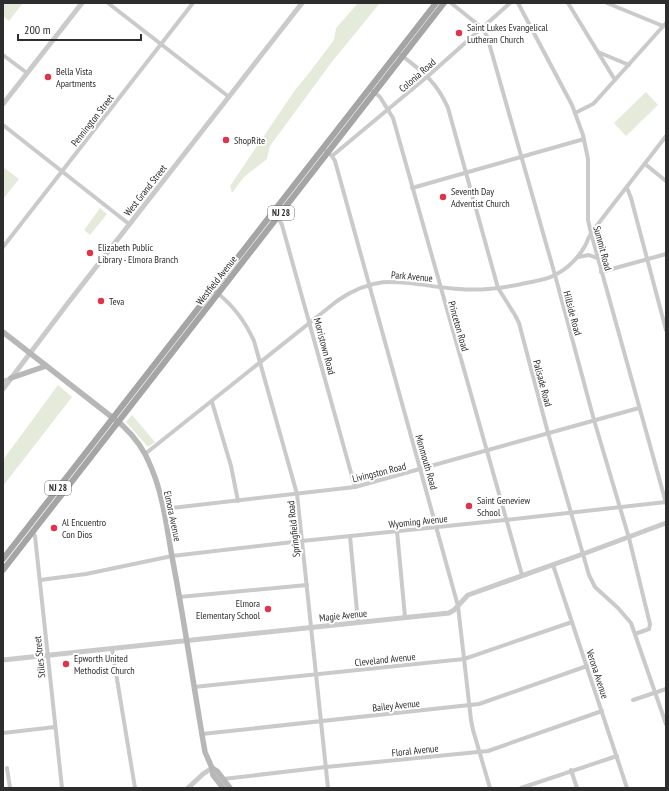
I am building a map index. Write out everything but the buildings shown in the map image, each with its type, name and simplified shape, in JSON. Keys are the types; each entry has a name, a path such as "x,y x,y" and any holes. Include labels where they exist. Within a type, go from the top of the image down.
{"main road":[{"name":"Westfield Avenue","path":"3,570 30,530 66,483 112,418 165,356 274,216 328,152 397,52 436,3"},
{"name":"Westfield Avenue","path":"372,90 403,56 444,3"},
{"name":"Elmora Avenue","path":"3,332 118,422 134,438 145,454 156,479 163,509 180,597 205,752 212,768 213,775 223,788"},
{"name":"Westfield Avenue","path":"66,483 118,422 165,356"},
{"path":"11,378 46,366"},
{"name":"Westfield Avenue","path":"3,559 30,530"},
{"path":"212,768 217,771 230,788"}],"street":[{"path":"3,104 82,3"},
{"path":"108,3 229,97"},
{"name":"Pennington Street","path":"3,247 193,3"},
{"name":"West Grand Street","path":"3,389 129,224 302,3"},
{"name":"Hillside Road","path":"451,3 483,28 488,36 594,420 629,538 650,624 649,629 635,634"},
{"name":"Colonia Road","path":"328,152 389,110 510,3"},
{"name":"Summit Road","path":"518,3 575,113 584,139 588,159 588,220 597,258 666,503"},
{"path":"568,3 615,80"},
{"path":"575,113 593,104 664,24 607,3"},
{"path":"597,51 629,65"},
{"name":"Palisade Road","path":"397,52 428,76 438,88 448,108 498,288 519,323 548,433 589,575 595,587 625,615 630,623 666,724"},
{"path":"3,54 27,73"},
{"name":"Princeton Road","path":"372,90 380,97 393,118 505,520 522,575"},
{"path":"3,125 129,224"},
{"name":"Park Avenue","path":"145,454 346,295 369,285 385,282 400,281 466,290 498,288 538,281 555,275 576,258 584,247 591,233 666,136"},
{"path":"412,188 584,139"},
{"name":"Monmouth Road","path":"328,152 335,161 458,606 473,730 490,788"},
{"path":"645,164 666,181"},
{"path":"626,188 631,198 666,330"},
{"name":"Morristown Road","path":"274,216 282,225 355,487"},
{"path":"576,258 586,254 593,255 597,258"},
{"path":"601,272 666,254"},
{"name":"Springfield Road","path":"216,291 233,307 254,341 297,494 328,788"},
{"path":"3,381 11,378"},
{"path":"212,402 231,466 238,500"},
{"name":"Livingston Road","path":"163,509 355,487 486,452 639,408"},
{"name":"Wyoming Avenue","path":"40,580 86,574 172,556 666,503"},
{"name":"Magie Avenue","path":"3,660 449,612 454,610 468,594 629,538 666,523"},
{"name":"Stiles Street","path":"30,530 35,536 62,788"},
{"path":"397,531 405,617"},
{"path":"350,536 358,622"},
{"name":"Verona Avenue","path":"553,565 627,788"},
{"path":"180,597 307,585"},
{"name":"Cleveland Avenue","path":"194,687 464,659 572,622"},
{"path":"112,649 135,788"},
{"name":"Bailey Avenue","path":"202,734 480,704 587,666"},
{"path":"633,700 666,689"},
{"name":"Floral Avenue","path":"223,779 488,751 602,711"},
{"path":"3,733 55,727"},
{"path":"521,788 617,756"},
{"path":"7,768 10,788"},
{"path":"188,788 212,768"},
{"path":"572,770 578,788"}],"green space":[{"path":"3,3 23,3 9,21 3,16"},
{"path":"358,3 380,3 331,63 270,146 267,159 244,177 232,193 230,186 295,90 334,40 336,28"},
{"path":"646,92 658,105 626,136 614,123"},
{"path":"3,167 19,179 3,199"},
{"path":"100,208 107,214 90,235 84,230"},
{"path":"58,385 72,397 3,486 3,460"},
{"path":"132,415 155,442 148,447 126,422"}],"place":[{"name":"Saint Lukes Evangelical Lutheran Church","path":"459,33"},
{"name":"Bella Vista Apartments","path":"48,77"},
{"name":"ShopRite","path":"226,140"},
{"name":"Seventh Day Adventist Church","path":"443,197"},
{"name":"Elizabeth Public Library - Elmora Branch","path":"90,253"},
{"name":"Teva","path":"101,301"},
{"name":"Saint Geneview School","path":"469,506"},
{"name":"Al Encuentro Con Dios","path":"54,528"},
{"name":"Elmora Elementary School","path":"268,609"},
{"name":"Epworth United Methodist Church","path":"66,664"}]}
